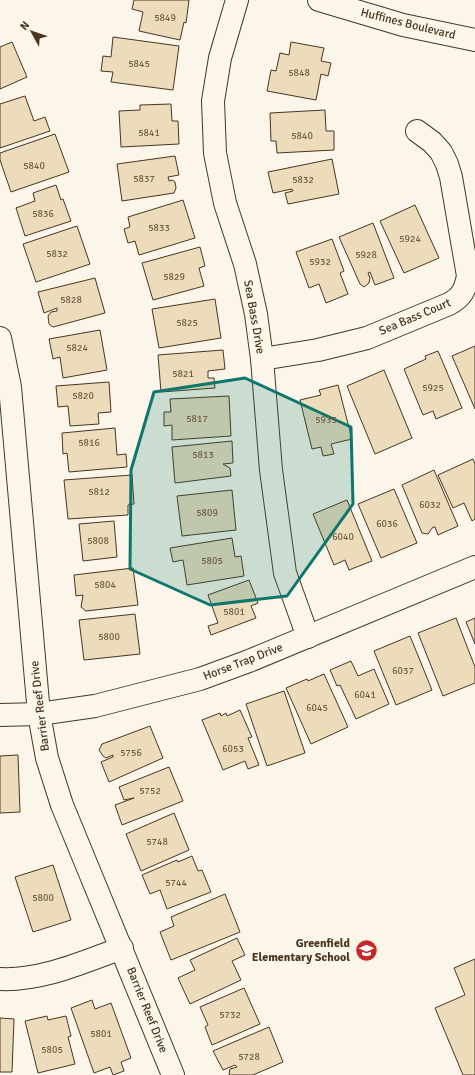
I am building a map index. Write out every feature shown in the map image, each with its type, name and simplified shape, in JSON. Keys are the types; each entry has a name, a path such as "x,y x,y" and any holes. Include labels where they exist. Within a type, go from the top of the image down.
{"street":[{"name":"Sea Bass Drive","path":"237,0 220,58 214,101 215,153 224,203 245,264 256,314 262,359 271,470 285,573 308,637"},
{"name":"Huffines Boulevard","path":"319,0 403,25 475,40"},
{"name":"Sea Bass Court","path":"262,359 318,350 367,338 449,304 457,300 464,291 468,276 451,177 441,152 432,142 417,131"},
{"name":"Barrier Reef Drive","path":"0,338 10,388 39,714 47,758 62,805 173,1075"},
{"name":"Horse Trap Drive","path":"0,715 39,714 95,706 200,678 249,661 475,567"},
{"path":"0,979 40,976 78,965 122,948"}],"highlighted area":[{"path":"245,378 351,427 353,504 287,596 210,605 130,569 131,470 154,392"}],"building":[{"path":"134,0 189,0 186,23 184,22 180,40 139,31 143,12 132,9"},
{"path":"113,37 179,46 173,90 111,82 113,72 101,71 103,56 111,57"},
{"path":"12,42 27,77 0,89 0,47"},
{"path":"291,42 324,48 321,61 331,63 328,76 321,74 316,100 267,91 271,70 276,71 280,53 289,55"},
{"path":"25,96 34,121 45,117 50,131 0,148 0,104"},
{"path":"171,104 172,121 178,121 179,144 121,147 119,111 140,110 140,105"},
{"path":"325,110 326,131 334,131 334,150 277,153 276,141 271,141 270,113"},
{"path":"55,134 69,172 11,192 0,160 0,153"},
{"path":"175,156 179,175 168,177 169,181 172,180 175,182 176,188 174,193 122,201 117,164"},
{"path":"332,159 339,194 288,204 285,193 293,191 292,189 273,193 268,172"},
{"path":"56,185 71,221 25,236 16,208 35,201 33,193"},
{"path":"183,200 195,238 139,255 135,241 128,243 124,229 130,227 128,217"},
{"path":"415,205 439,258 404,273 380,221"},
{"path":"373,223 394,278 375,285 370,272 368,273 370,278 369,283 364,287 360,284 339,237"},
{"path":"77,226 90,264 36,282 23,244"},
{"path":"332,239 344,271 340,273 348,294 326,303 319,284 309,288 296,252"},
{"path":"200,247 205,266 199,268 204,286 153,300 142,263"},
{"path":"95,278 105,313 53,327 49,324 48,316 51,312 57,311 57,308 44,313 38,292"},
{"path":"215,299 221,338 159,348 152,309"},
{"path":"100,330 107,370 63,378 60,357 53,359 49,339"},
{"path":"475,346 475,409 452,356"},
{"path":"223,350 225,369 208,371 208,378 214,378 215,388 161,392 158,355"},
{"path":"438,351 462,408 436,419 433,411 423,415 404,369 426,359 425,356"},
{"path":"384,370 412,438 375,454 347,386"},
{"path":"109,382 111,412 98,413 99,424 70,426 68,406 58,407 56,386"},
{"path":"338,385 352,439 331,444 334,454 323,456 321,447 312,449 300,400 321,395 319,390"},
{"path":"229,396 231,436 172,440 172,425 164,426 164,412 171,412 170,399"},
{"path":"115,428 117,455 126,454 127,467 69,472 67,453 63,454 62,433"},
{"path":"232,441 233,463 223,464 230,468 231,476 175,483 172,447"},
{"path":"473,459 475,464 475,519 472,521 464,503 453,508 438,475"},
{"path":"434,470 458,526 438,535 435,527 433,527 428,534 422,533 402,485"},
{"path":"132,475 134,504 128,505 128,515 68,519 64,480"},
{"path":"394,489 417,543 381,558 358,504"},
{"path":"232,490 236,530 182,536 177,496"},
{"path":"347,500 372,561 349,570 345,560 334,565 313,514"},
{"path":"114,521 117,557 83,561 79,524"},
{"path":"232,538 235,557 241,556 244,576 187,585 183,560 173,562 170,548"},
{"path":"133,568 138,605 86,611 81,607 83,595 76,596 74,575"},
{"path":"249,580 258,603 251,606 256,618 211,635 208,626 218,623 208,595"},
{"path":"135,614 140,654 84,660 79,620"},
{"path":"456,618 475,667 475,683 443,696 418,633"},
{"path":"475,618 475,644 466,622"},
{"path":"410,636 432,690 396,705 374,651"},
{"path":"351,661 358,676 374,669 389,704 356,719 340,685 337,686 330,670"},
{"path":"324,674 348,727 311,744 286,688"},
{"path":"284,691 305,753 267,766 246,704"},
{"path":"240,710 252,737 248,738 259,765 248,769 245,761 223,770 202,720 220,713 221,716 226,713 227,716"},
{"path":"150,726 163,758 109,782 101,762 113,757 113,755 106,758 103,756 99,750 102,744"},
{"path":"18,755 20,812 0,813 0,756"},
{"path":"169,767 183,801 122,825 115,805 134,798 124,800 119,787"},
{"path":"174,813 189,850 141,871 126,834"},
{"path":"192,856 198,871 202,870 211,892 167,909 160,890 150,894 142,875 177,860 178,862"},
{"path":"53,865 71,920 33,932 15,877"},
{"path":"225,894 240,932 171,960 160,932 174,926 171,917"},
{"path":"237,938 245,955 232,961 241,980 190,1004 178,978 195,970 190,960"},
{"path":"475,959 475,1075 463,1075 435,1008 465,995 454,968"},
{"path":"244,988 260,1024 212,1045 205,1027 208,1025 200,1007"},
{"path":"92,1000 95,1009 111,1003 131,1058 121,1062 124,1071 113,1075 110,1067 94,1073 71,1008"},
{"path":"47,1016 48,1020 66,1016 71,1036 68,1037 75,1064 38,1073 25,1021"},
{"path":"0,1018 14,1019 12,1072 0,1072"},
{"path":"269,1027 283,1062 253,1075 229,1075 230,1069 237,1067 235,1065 223,1070 213,1051"}],"place":[{"name":"Greenfield Elementary School","path":"366,950"}]}
